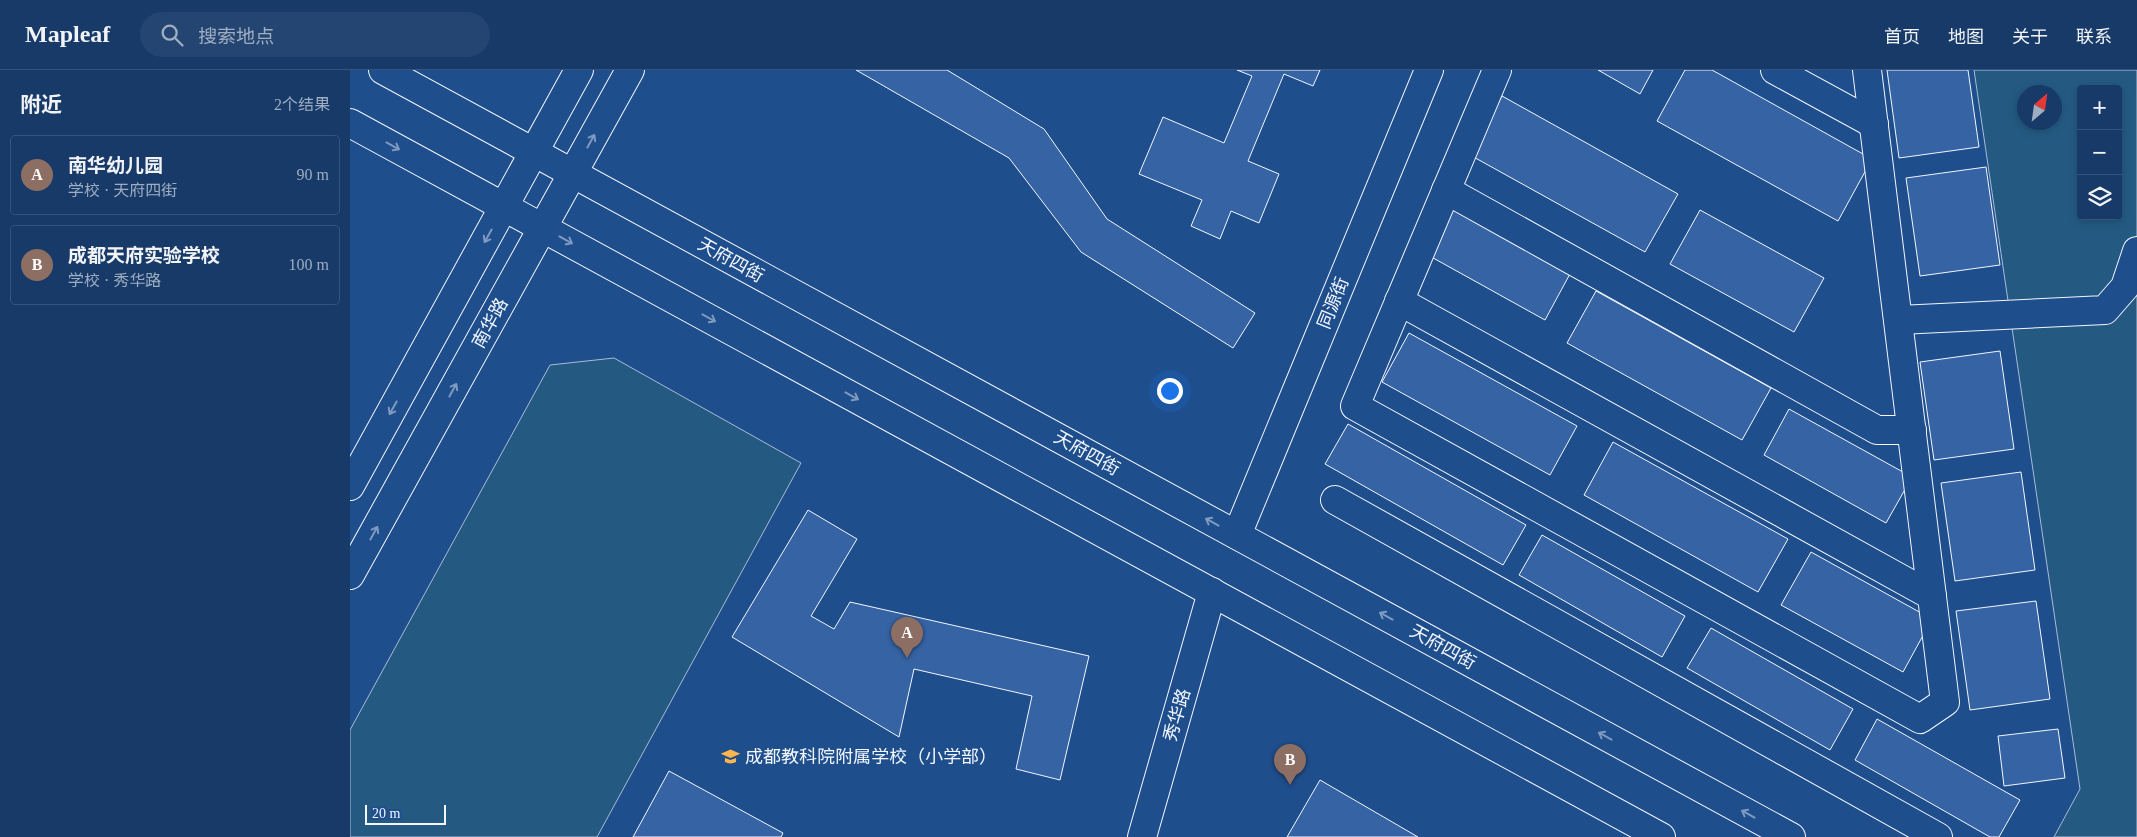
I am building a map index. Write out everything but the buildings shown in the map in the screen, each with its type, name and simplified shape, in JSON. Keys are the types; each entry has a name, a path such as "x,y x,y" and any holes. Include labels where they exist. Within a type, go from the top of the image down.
{"main road":[{"name":"天府四街","path":"383,70 1790,837"},
{"path":"350,486 579,70"},
{"name":"南华路","path":"350,575 630,70"},
{"name":"同源街","path":"1237,535 1430,70"},
{"path":"1497,70 1354,406 1920,718 1945,702 1867,70"},
{"path":"1775,70 1874,124"},
{"path":"350,123 1661,837"},
{"path":"1446,190 1877,430 1912,430"},
{"path":"1899,320 2105,310 2125,287 2137,251"},
{"path":"1399,301 1932,596"},
{"path":"1334,500 1938,837"},
{"name":"秀华路","path":"1142,837 1212,592"}],"shaded area":[{"path":"1974,70 2137,70 2137,837 2054,837 2080,789"},
{"path":"614,358 801,463 597,837 350,837 350,730 550,365"}],"place":[{"name":"南华幼儿园","path":"907,658"},
{"name":"成都教科院附属学校（小学部）","path":"731,757"},
{"name":"成都天府实验学校","path":"1290,785"}]}
